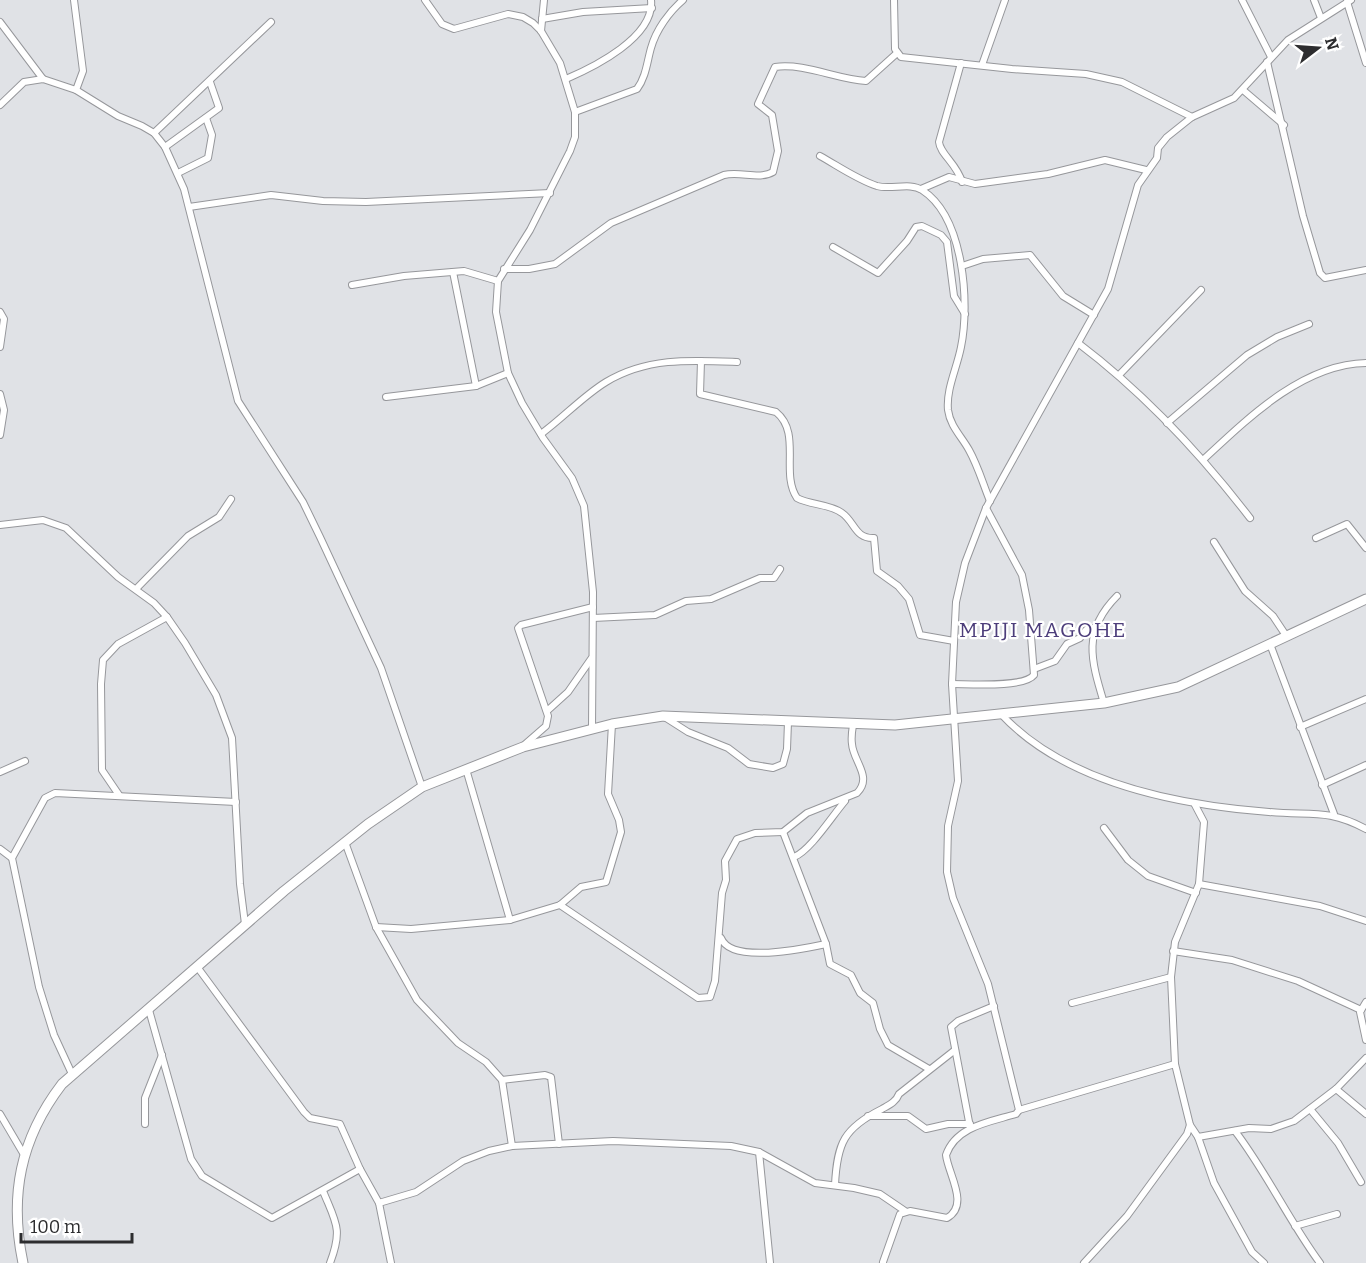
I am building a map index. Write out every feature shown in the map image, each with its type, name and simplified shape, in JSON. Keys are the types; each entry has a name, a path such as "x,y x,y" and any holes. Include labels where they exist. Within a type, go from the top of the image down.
{"street":[{"path":"74,0 83,71 76,90"},
{"path":"425,0 442,24 454,29 508,14 523,17 541,31 566,79 575,111 575,137 550,193 498,281 496,322 508,373 541,434 582,497 593,607 592,728"},
{"path":"541,31 544,0"},
{"path":"566,79 613,56 641,28 652,8 651,0"},
{"path":"575,111 588,109 637,89 643,81 652,45 662,24 683,0"},
{"path":"894,0 896,54"},
{"path":"982,65 1005,0"},
{"path":"1242,0 1269,59 1303,216 1322,277 1366,270"},
{"path":"1314,0 1321,18"},
{"path":"1019,1110 994,1006 978,955 953,898 946,872 948,826 958,781 952,719 956,602 965,563 988,504 1108,289 1135,194 1146,170 1157,158 1158,148 1167,137 1192,117 1226,103 1243,90 1288,40 1349,1 1366,63"},
{"path":"542,19 583,12 652,8"},
{"path":"0,22 43,78"},
{"path":"154,134 271,22"},
{"path":"896,54 901,57 1086,74 1122,82 1192,117"},
{"path":"504,269 530,269 555,264 612,222 724,175 735,172 766,176 773,172 778,151 772,115 758,104 775,67 807,69 851,80 866,81 896,54"},
{"path":"962,63 939,142 941,150 956,166 962,182"},
{"path":"0,105 24,82 43,78 76,90 118,116 154,134 165,147 178,172 189,207 238,401 303,502 325,546 381,668 422,787"},
{"path":"165,147 206,118 220,105 210,82"},
{"path":"1243,90 1284,125"},
{"path":"178,172 208,158 212,135 206,118"},
{"path":"820,156 875,186 887,189 913,187 921,189 942,212 953,236 962,266 965,314 961,347 948,396 948,410 952,423 970,451 988,504 1022,575 1029,610 1034,669 1033,677 1018,682 952,684"},
{"path":"921,189 949,177 975,184 1048,174 1105,160 1146,170"},
{"path":"189,207 271,195 323,201 366,202 550,193"},
{"path":"833,247 878,273 907,241 916,226 922,226 941,235 949,251 954,296 965,314"},
{"path":"962,266 982,259 1030,255 1063,296 1094,315"},
{"path":"352,285 404,276 464,271 498,281"},
{"path":"453,272 476,386"},
{"path":"1120,374 1201,290"},
{"path":"0,312 4,319 0,347"},
{"path":"1167,423 1247,355 1277,337 1309,324"},
{"path":"1078,343 1120,374 1204,459 1250,519"},
{"path":"541,434 593,391 622,374 645,366 672,361 738,362"},
{"path":"701,361 700,394 776,412 784,419 789,431 790,464 797,498 841,512 856,532 864,537 873,538 876,569 909,599 920,635 954,641"},
{"path":"1204,459 1240,425 1303,382 1337,365 1366,363"},
{"path":"386,397 476,386 508,373"},
{"path":"0,394 4,410 0,435"},
{"path":"136,589 188,536 219,516 231,499"},
{"path":"0,525 44,520 56,523 73,534 109,569 136,589 167,617 225,714 235,750 240,884 245,924"},
{"path":"1317,538 1347,524 1366,549"},
{"path":"1214,542 1245,591 1273,616 1288,637"},
{"path":"593,618 655,615 686,601 711,599 760,578 774,578 780,569"},
{"path":"1104,703 1095,673 1094,628 1102,610 1117,596"},
{"path":"23,1263 18,1237 18,1192 23,1153 49,1100 72,1074 198,968 245,924 345,842 422,787 523,747 592,728 663,716 896,725 1104,703 1178,687 1288,637 1366,598"},
{"path":"523,747 546,726 547,711 518,628 521,625 593,607"},
{"path":"119,795 102,770 100,684 103,660 118,644 167,617"},
{"path":"1034,669 1054,662 1067,644 1080,638 1086,630 1094,628"},
{"path":"1270,644 1334,814"},
{"path":"547,711 571,688 592,659"},
{"path":"1300,727 1366,699"},
{"path":"1001,714 1018,733 1066,762 1144,791 1195,805 1269,812 1334,814 1366,829"},
{"path":"663,716 688,732 728,748 749,764 773,768 783,764 787,750 788,722"},
{"path":"376,927 411,929 510,920 560,905 581,887 606,882 621,832 620,820 608,794 612,724"},
{"path":"794,857 806,852 824,824 861,789 862,771 851,743 853,725"},
{"path":"0,772 26,761"},
{"path":"1322,785 1366,765"},
{"path":"466,769 510,920"},
{"path":"12,858 49,794 119,795 236,802"},
{"path":"560,905 698,998 710,996 713,992 720,934 722,893 726,880 725,861 732,844 743,835 783,832 807,813 848,799"},
{"path":"1195,805 1204,822 1199,884 1173,951 1171,977 1175,1064 1190,1125 1198,1137 1214,1183 1252,1252 1264,1263"},
{"path":"1104,828 1128,860 1148,876 1196,893"},
{"path":"783,832 826,944 830,964 851,975 860,993 873,1003 880,1029 888,1044 928,1069"},
{"path":"345,842 376,927 412,993 427,1014 458,1043 486,1062 502,1080 512,1146"},
{"path":"0,849 12,858 39,987 54,1035 72,1074"},
{"path":"1199,884 1320,906 1366,921"},
{"path":"720,934 723,944 730,949 762,953 779,954 826,944"},
{"path":"1173,951 1233,960 1298,981 1361,1010"},
{"path":"198,968 304,1112 310,1118 340,1124 360,1169 379,1203 391,1263"},
{"path":"1072,1003 1171,977"},
{"path":"1366,1002 1361,1010 1366,1040"},
{"path":"970,1126 963,1101 962,1078 950,1031 953,1024 994,1006"},
{"path":"149,1010 191,1159 202,1176 272,1218 360,1169"},
{"path":"835,1185 836,1162 841,1143 849,1129 894,1102 928,1069 955,1050"},
{"path":"145,1124 145,1098 162,1054"},
{"path":"1198,1137 1281,1127 1336,1089 1366,1058"},
{"path":"868,1116 908,1116 926,1129 948,1124 970,1126 1016,1114 1019,1110 1175,1064"},
{"path":"502,1080 545,1075 552,1077 559,1144"},
{"path":"1336,1089 1366,1114"},
{"path":"1310,1109 1338,1143 1361,1182"},
{"path":"0,1114 23,1153"},
{"path":"1084,1263 1127,1216 1188,1134 1190,1125"},
{"path":"379,1203 416,1192 464,1161 512,1146 613,1141 731,1146 759,1152 815,1184 835,1185 880,1194 904,1211 941,1218 953,1214 957,1195 946,1155 970,1126"},
{"path":"1235,1131 1264,1172 1295,1226 1320,1263"},
{"path":"759,1152 770,1263"},
{"path":"323,1191 338,1233 330,1263"},
{"path":"883,1262 896,1223 904,1211"},
{"path":"1295,1226 1337,1214"}],"district":[{"name":"MPIJI MAGOHE","path":"1043,630"}]}
